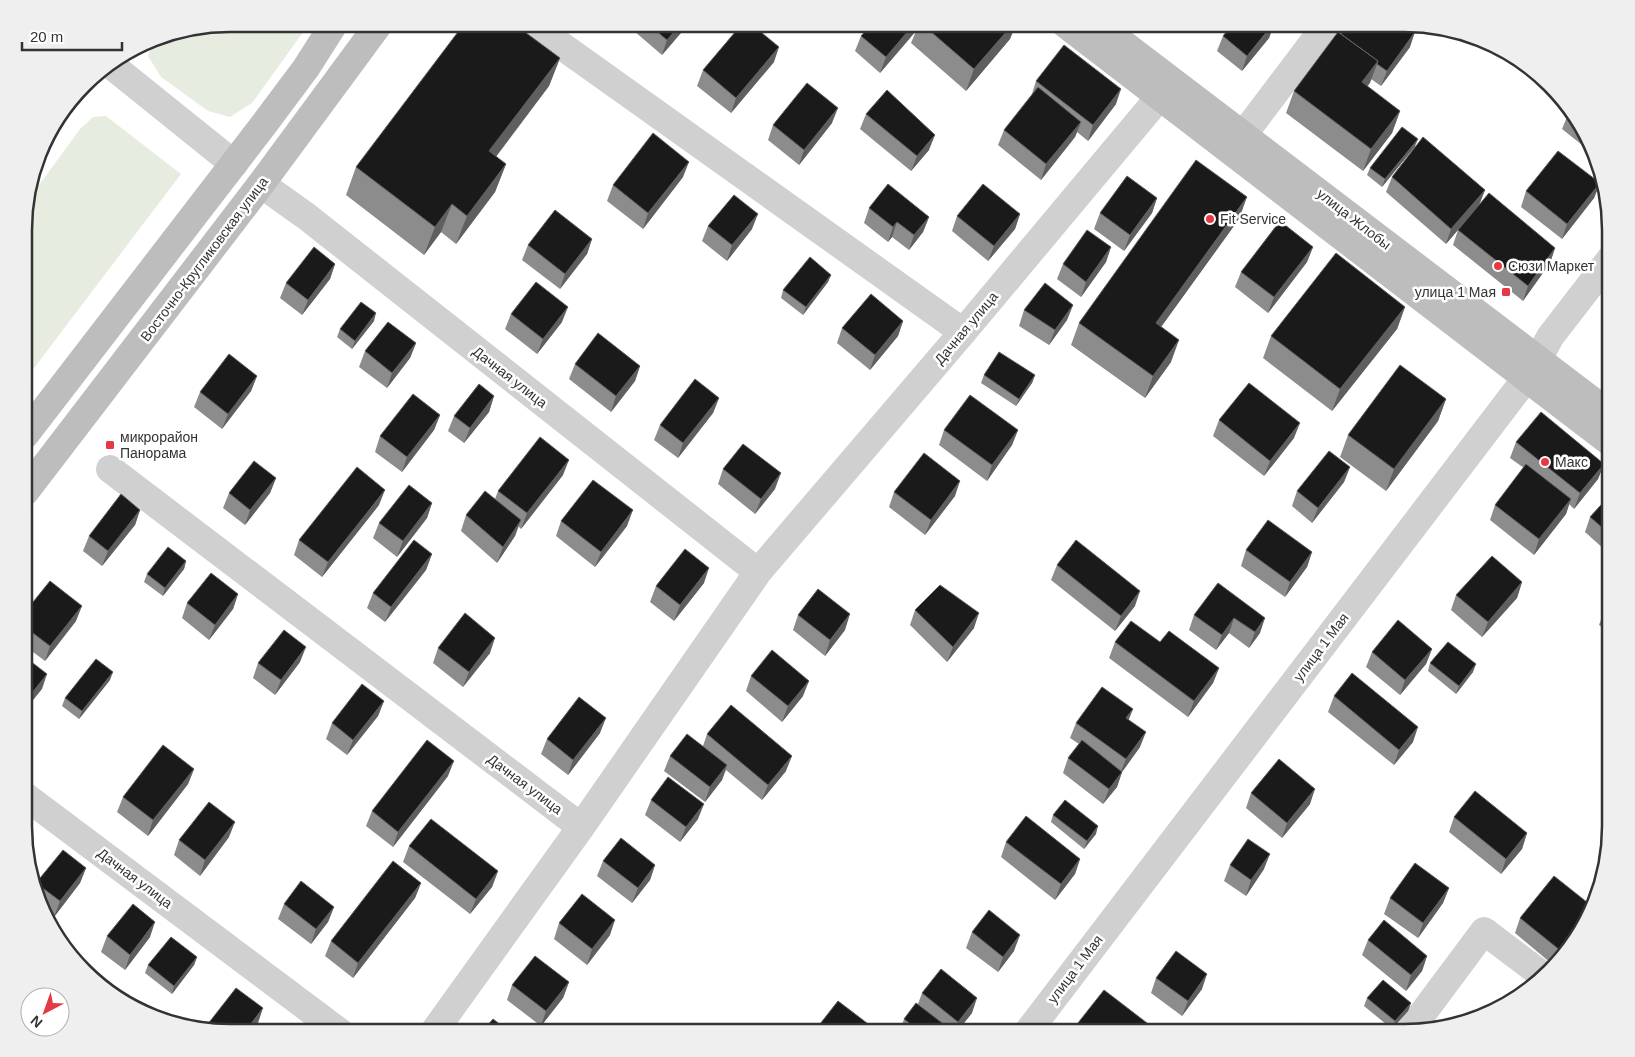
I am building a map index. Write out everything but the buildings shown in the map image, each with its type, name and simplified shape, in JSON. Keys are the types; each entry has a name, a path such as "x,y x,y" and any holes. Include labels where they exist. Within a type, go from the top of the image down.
{"main road":[{"path":"32,427 265,123 306,68 329,32"},
{"name":"Восточно-Кругликовская улица","path":"32,484 261,184 373,32"},
{"name":"улица Жлобы","path":"1077,32 1166,89 1532,370 1602,410"},
{"name":"улица Жлобы","path":"1105,32 1166,89"},
{"path":"1532,370 1602,435"}],"street":[{"path":"542,32 963,332"},
{"path":"1238,143 1321,32"},
{"path":"116,69 234,164"},
{"name":"Дачная улица","path":"439,1024 581,827 758,572 963,332 1166,89"},
{"name":"Дачная улица","path":"261,184 306,216 758,572"},
{"name":"улица 1 Мая","path":"1033,1024 1532,370 1550,336 1602,270"},
{"name":"Дачная улица","path":"110,469 581,827"},
{"name":"Дачная улица","path":"32,801 329,1024"},
{"path":"1415,1024 1484,931 1538,972"}],"shaded area":[{"path":"231,32 303,32 252,103 230,117 208,111 161,77 148,56 150,50 192,36"},
{"path":"106,116 181,174 32,371 32,231 36,192 37,188 80,129 93,117"}],"place":[{"name":"Fit Service","path":"1210,219"},
{"name":"Сюзи Маркет","path":"1498,266"},
{"name":"улица 1 Мая","path":"1506,292"},
{"name":"микрорайон Панорама","path":"110,445"},
{"name":"Макс","path":"1545,462"}]}
